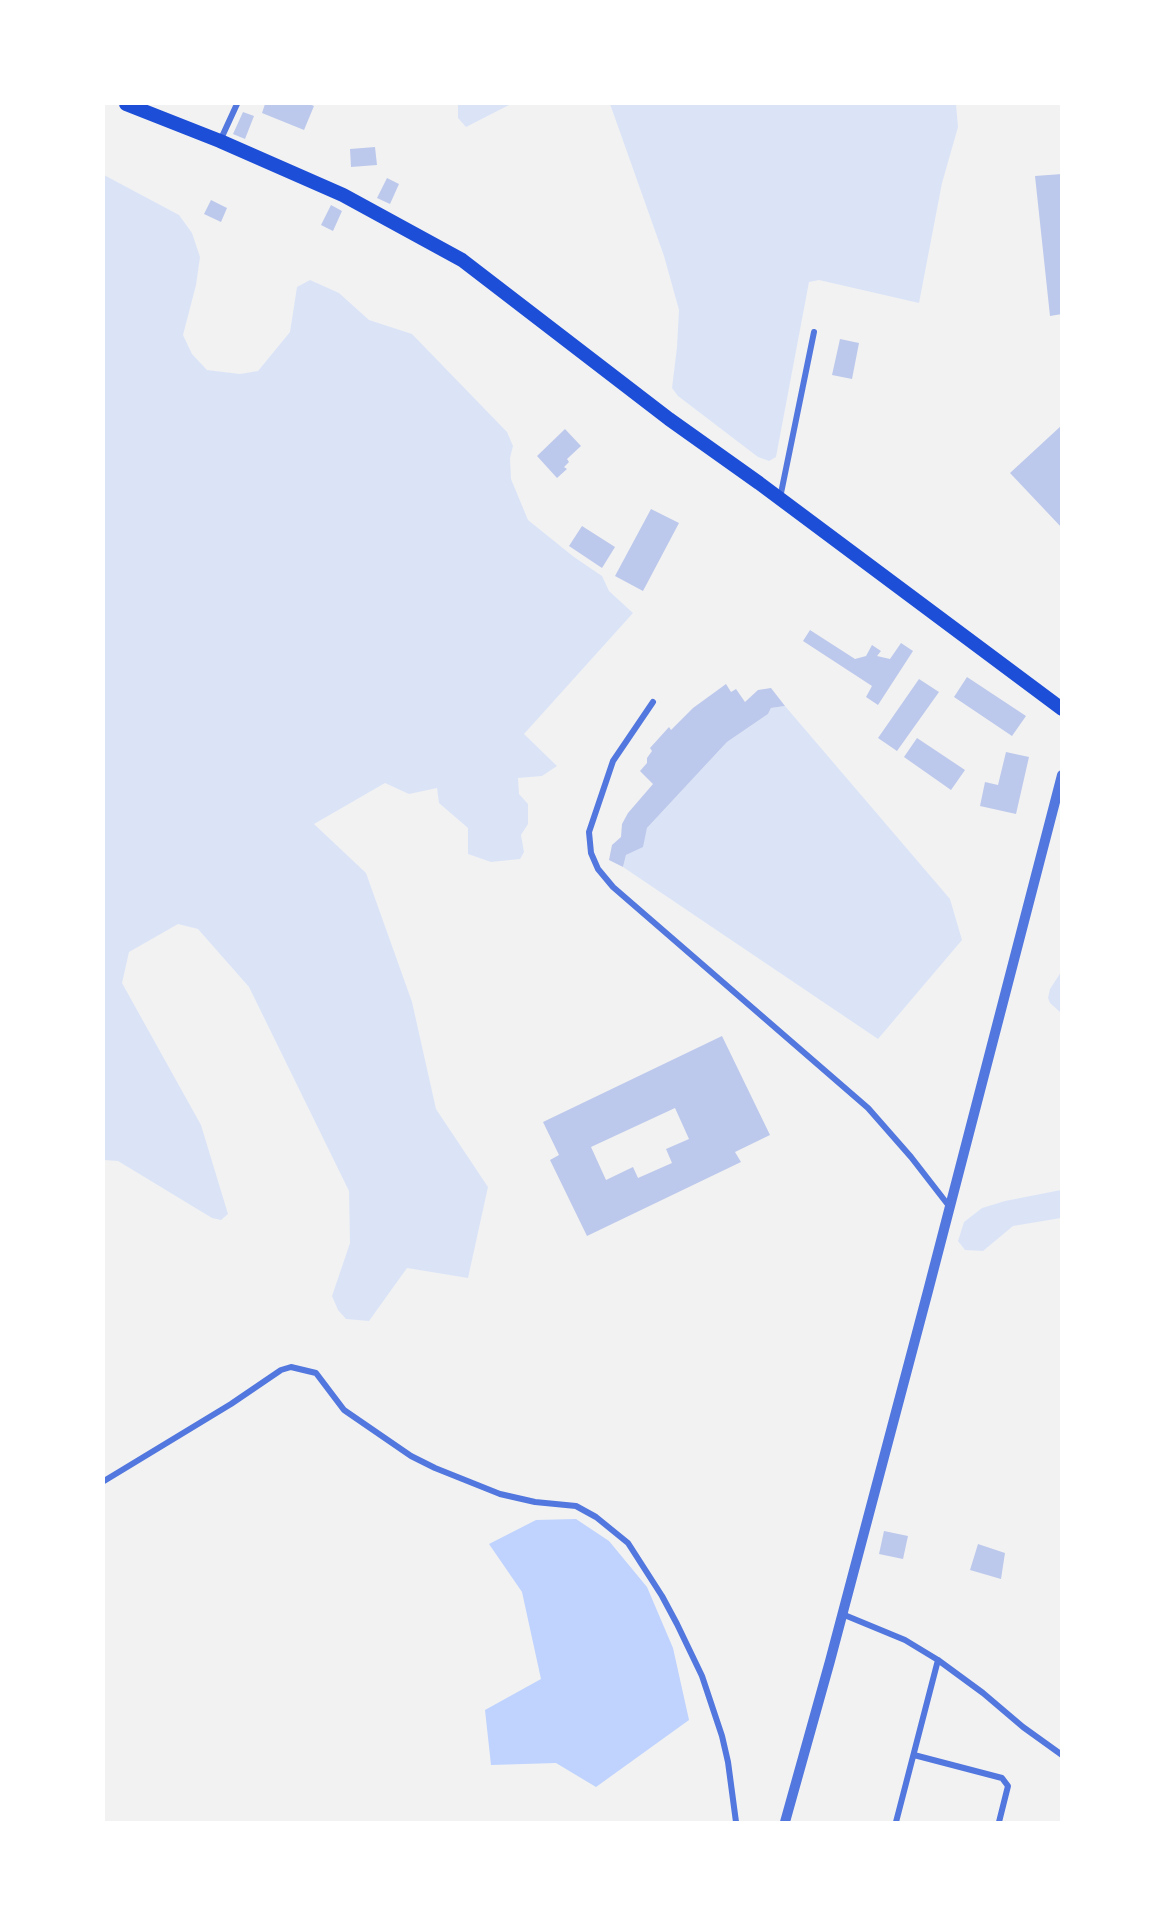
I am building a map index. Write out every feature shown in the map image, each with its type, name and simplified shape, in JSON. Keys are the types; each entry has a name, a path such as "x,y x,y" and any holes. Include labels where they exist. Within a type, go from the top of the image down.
{"main road":[{"path":"126,104 220,141 343,195 462,260 669,419 1062,709"}],"street":[{"path":"220,141 237,104"},
{"path":"780,499 814,332"},
{"path":"653,702 613,761 589,832 591,853 598,869 613,887 868,1108 950,1206"},
{"path":"785,1822 950,1206 1062,775"},
{"path":"104,1481 231,1404 281,1370 291,1366 316,1373 344,1410 411,1456 435,1468 500,1494 535,1502 576,1506 596,1517 628,1543 677,1623 702,1676 722,1736 736,1822"},
{"path":"842,1614 905,1640 938,1660 1062,1755"},
{"path":"896,1822 938,1660"},
{"path":"914,1755 1002,1778 1008,1786 999,1822"}],"shaded area":[{"path":"458,104 511,104 466,127 458,118"},
{"path":"610,104 956,104 958,127 942,183 919,303 819,280 809,282 776,457 769,461 758,457 678,396 672,388 679,310 664,256"},
{"path":"104,175 179,215 192,233 200,257 196,285 183,335 192,354 207,370 240,374 258,371 290,332 297,287 310,280 339,293 369,320 412,334 507,432 513,446 510,458 511,479 528,520 602,576 609,591 633,613 524,734 557,766 542,776 518,778 519,794 528,804 528,824 521,835 524,852 520,859 491,862 468,854 468,828 439,803 437,788 409,794 385,783 314,824 366,873 412,1002 436,1109 488,1187 468,1278 407,1268 369,1321 346,1319 338,1310 332,1296 350,1243 349,1191 249,987 198,929 178,924 129,952 122,983 201,1125 228,1214 221,1220 212,1218 118,1161 104,1160"},
{"path":"785,706 950,899 962,940 878,1039 623,867 626,855 642,845 647,828 727,742 768,714 771,708"},
{"path":"1061,972 1061,1013 1048,998 1050,989"},
{"path":"1061,1190 1061,1218 1013,1226 983,1251 965,1250 958,1241 964,1222 982,1208"}],"water":[{"path":"576,1519 609,1541 647,1587 673,1648 689,1720 596,1787 556,1763 491,1765 485,1710 541,1679 522,1592 489,1544 536,1520"}],"building":[{"path":"265,104 314,106 304,130 262,113"},
{"path":"243,112 254,116 245,139 233,134"},
{"path":"375,147 377,165 351,167 350,149"},
{"path":"1062,174 1062,314 1050,316 1035,176"},
{"path":"387,178 399,184 390,204 377,198"},
{"path":"211,200 227,208 221,222 204,214"},
{"path":"331,205 342,211 333,231 321,225"},
{"path":"840,339 859,343 852,379 832,375"},
{"path":"1062,425 1062,528 1010,473"},
{"path":"565,429 581,446 567,459 569,462 564,467 567,469 557,478 537,456"},
{"path":"651,509 679,523 643,591 615,576"},
{"path":"582,526 615,547 602,568 569,546"},
{"path":"810,630 855,659 866,656 872,645 881,651 877,656 890,659 901,643 913,651 878,705 866,697 872,686 803,641"},
{"path":"967,677 1026,716 1012,736 954,697"},
{"path":"919,679 939,692 897,751 878,738"},
{"path":"726,684 731,692 736,689 745,702 758,690 771,688 785,706 771,708 768,714 727,742 647,828 643,847 626,855 623,867 609,860 612,845 621,837 622,824 628,813 653,784 640,771 647,763 647,758 652,751 650,748 669,727 671,730 693,708"},
{"path":"917,738 965,770 951,790 904,757"},
{"path":"1006,752 1029,757 1016,814 980,806 985,782 998,785"},
{"path":"722,1036 770,1135 735,1152 741,1162 587,1236 550,1160 559,1155 543,1122","holes":["675,1108 689,1139 666,1149 672,1163 638,1178 633,1167 606,1180 591,1147"]},
{"path":"884,1531 908,1536 903,1559 879,1554"},
{"path":"978,1544 1005,1553 1001,1579 970,1570"}]}
